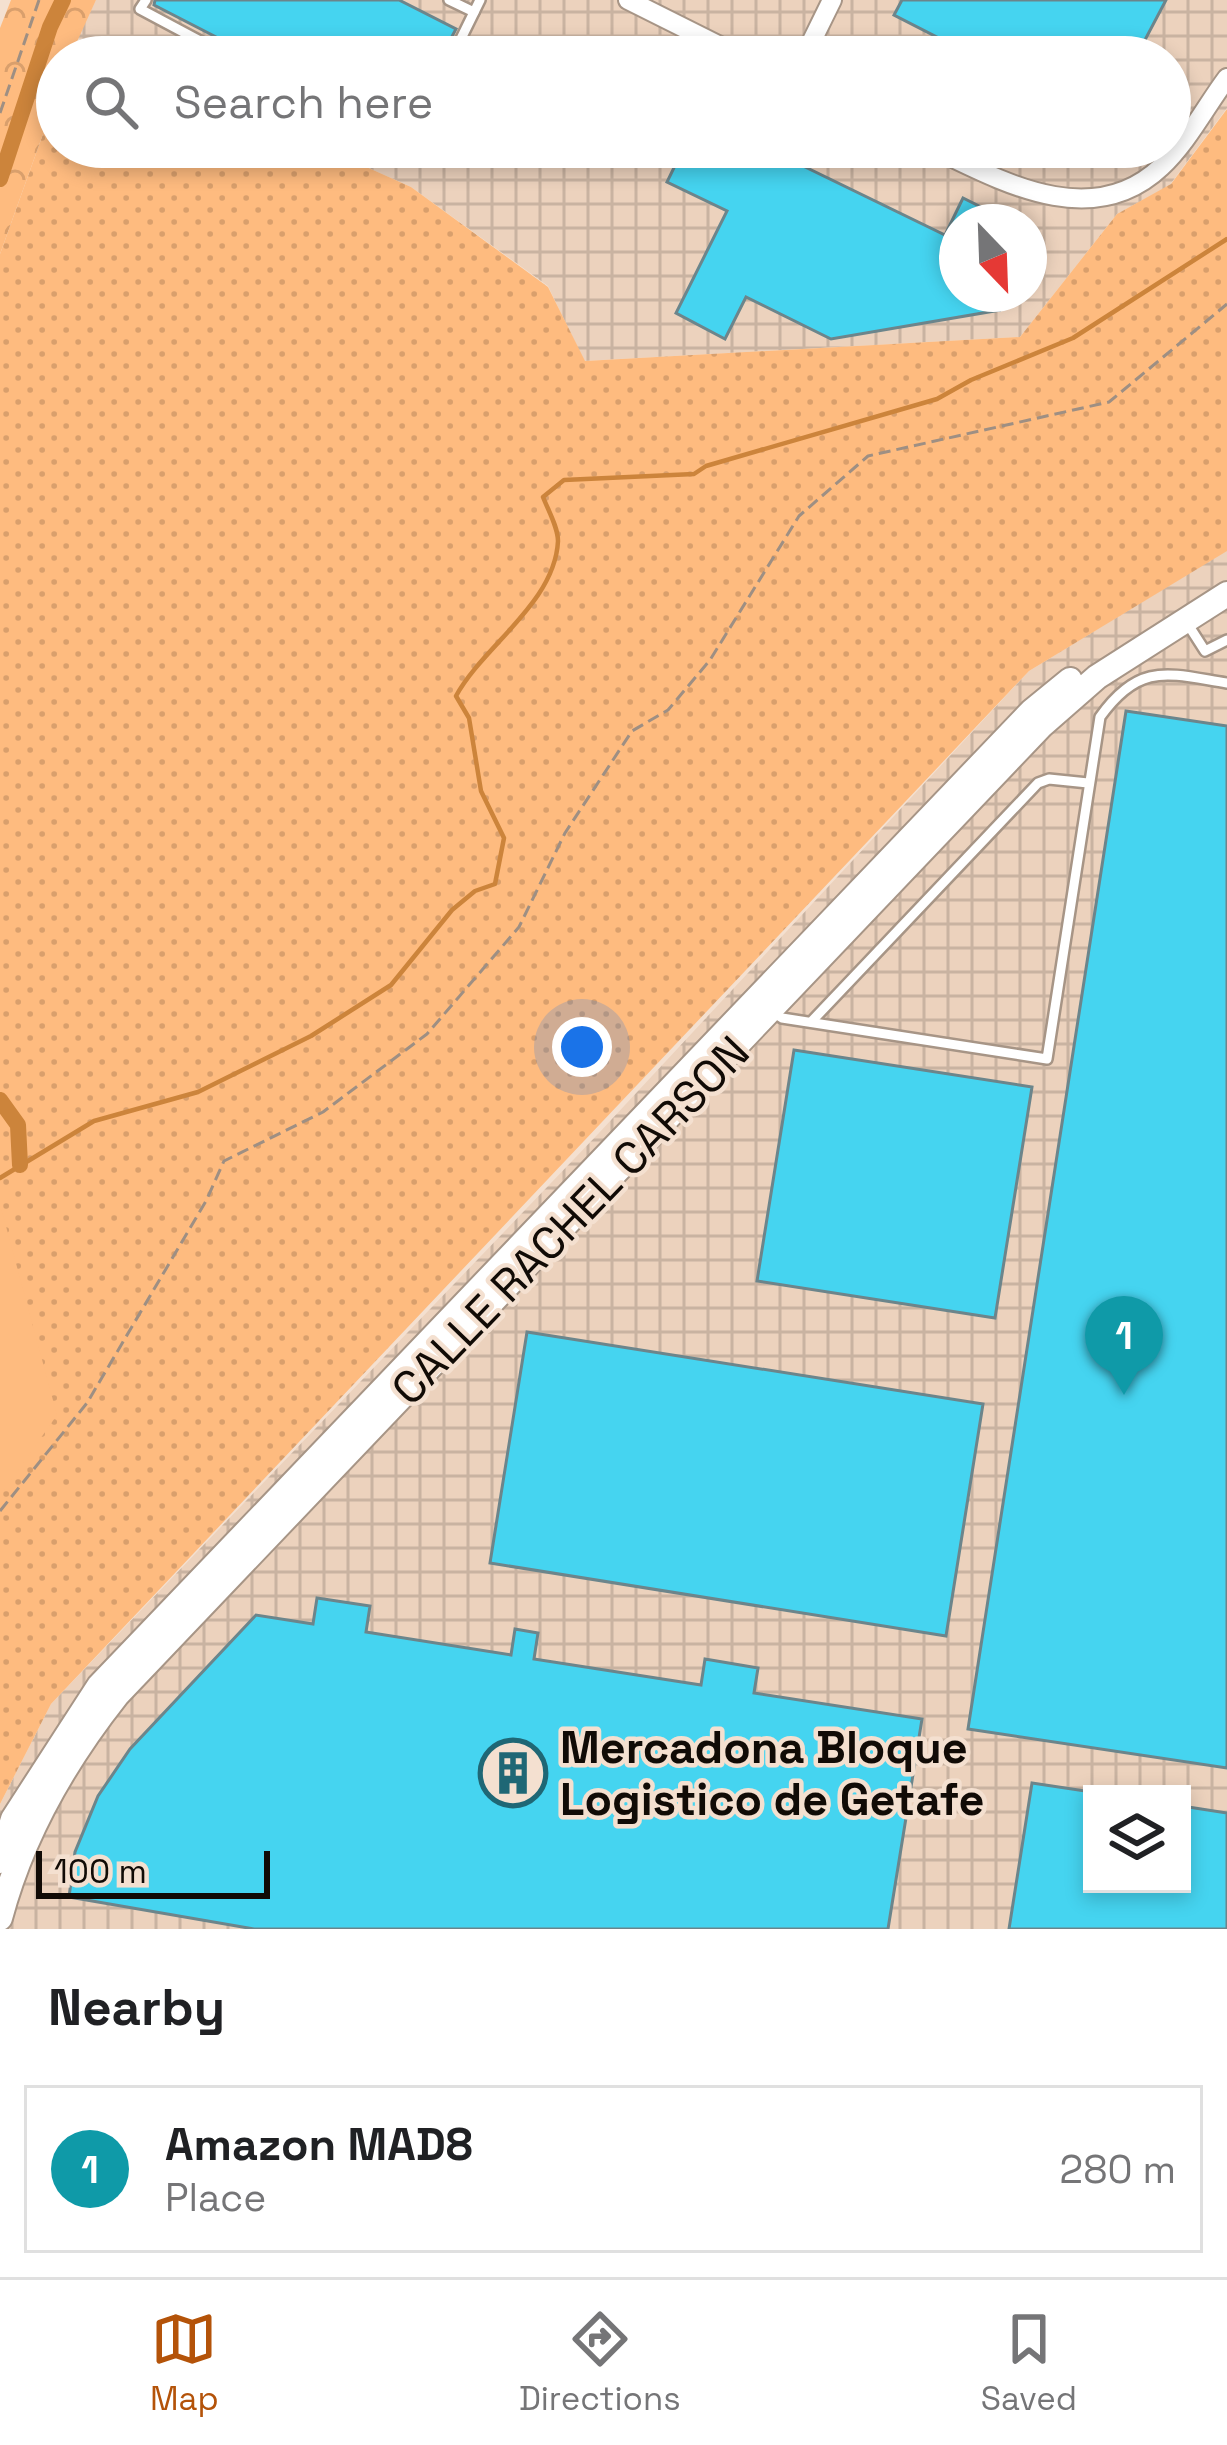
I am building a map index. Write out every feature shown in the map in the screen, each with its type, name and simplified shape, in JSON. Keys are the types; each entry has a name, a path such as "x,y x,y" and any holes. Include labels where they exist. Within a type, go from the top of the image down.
{"street":[{"path":"628,0 700,36"},
{"path":"814,36 832,0"},
{"path":"1191,127 1227,78"},
{"path":"977,168 1040,196 1101,195 1133,186 1159,168"},
{"name":"CALLE RACHEL CARSON","path":"0,1861 13,1819 99,1686 164,1617 1032,711 1167,610 1227,577"},
{"name":"CALLE RACHEL CARSON","path":"0,1918 19,1858 63,1768 117,1695 1041,726 1097,676 1227,594"}],"lane":[{"path":"146,0 140,9 191,36"},
{"path":"449,0 474,12"},
{"path":"462,36 480,0"},
{"path":"1184,618 1204,651 1227,640"},
{"path":"770,1010 782,1018 1047,1058 1100,717 1139,681 1156,672 1227,683"},
{"path":"811,1022 1038,783 1054,779 1088,783"}],"path":[{"path":"0,113 39,0"},
{"path":"0,1511 87,1403 206,1201 224,1161 323,1112 427,1034 519,927 565,833 632,730 668,710 710,660 800,516 868,456 1108,402 1227,304"}],"shaded area":[{"path":"96,0 1227,0 1227,108 1191,156 1191,36 78,36"},
{"path":"369,168 1182,168 1169,186 1117,214 1047,303 1047,204 939,204 939,312 1040,312 1020,337 584,361 548,286 411,187"},
{"path":"1227,550 1227,1929 0,1929 0,1804 51,1704 598,1134 1029,671"}],"green space":[{"path":"11,0 96,0 80,36 36,36 36,154 0,254 0,28"},
{"path":"1227,109 1227,551 1029,671 51,1704 0,1804 0,254 36,154 36,168 369,168 411,187 548,287 585,361 1020,337 1040,312 1047,312 1047,303 1117,214 1171,184 1183,168 1191,168 1191,157"},
{"path":"0,1204 57,1415 0,1496"}],"building":[{"path":"155,0 399,0 456,29 452,36 214,36 154,5"},
{"path":"902,0 1166,0 1147,36 935,36 894,15"},
{"path":"674,168 807,168 939,232 939,312 988,312 831,339 746,297 725,339 676,313 727,211 667,182"},
{"path":"1126,711 1227,726 1227,1768 968,1729"},
{"path":"794,1050 1032,1087 995,1318 757,1281"},
{"path":"527,1332 983,1404 946,1636 490,1563"},
{"name":"Mercadona Bloque Logistico de Getafe","path":"317,1598 370,1606 366,1632 511,1655 515,1629 538,1633 534,1659 701,1685 705,1659 758,1668 754,1693 922,1719 888,1929 254,1929 69,1897 75,1852 98,1796 130,1749 256,1615 313,1624"},
{"path":"1032,1783 1083,1791 1083,1893 1191,1893 1191,1807 1227,1813 1227,1929 1009,1929"}],"waterway":[{"path":"47,36 63,0"},
{"path":"0,179 36,70"},
{"path":"0,1178 94,1121 198,1092 311,1036 391,985 452,910 475,891 495,884 504,838 481,791 469,718 456,696 545,584 558,541 543,497 564,480 694,474 706,466 937,399 1073,338 1227,239"},
{"path":"0,1100 18,1125 20,1165"}],"place":[{"name":"Amazon MAD8","path":"1124,1395"},
{"name":"Mercadona Bloque Logistico de Getafe","path":"513,1773"}]}
